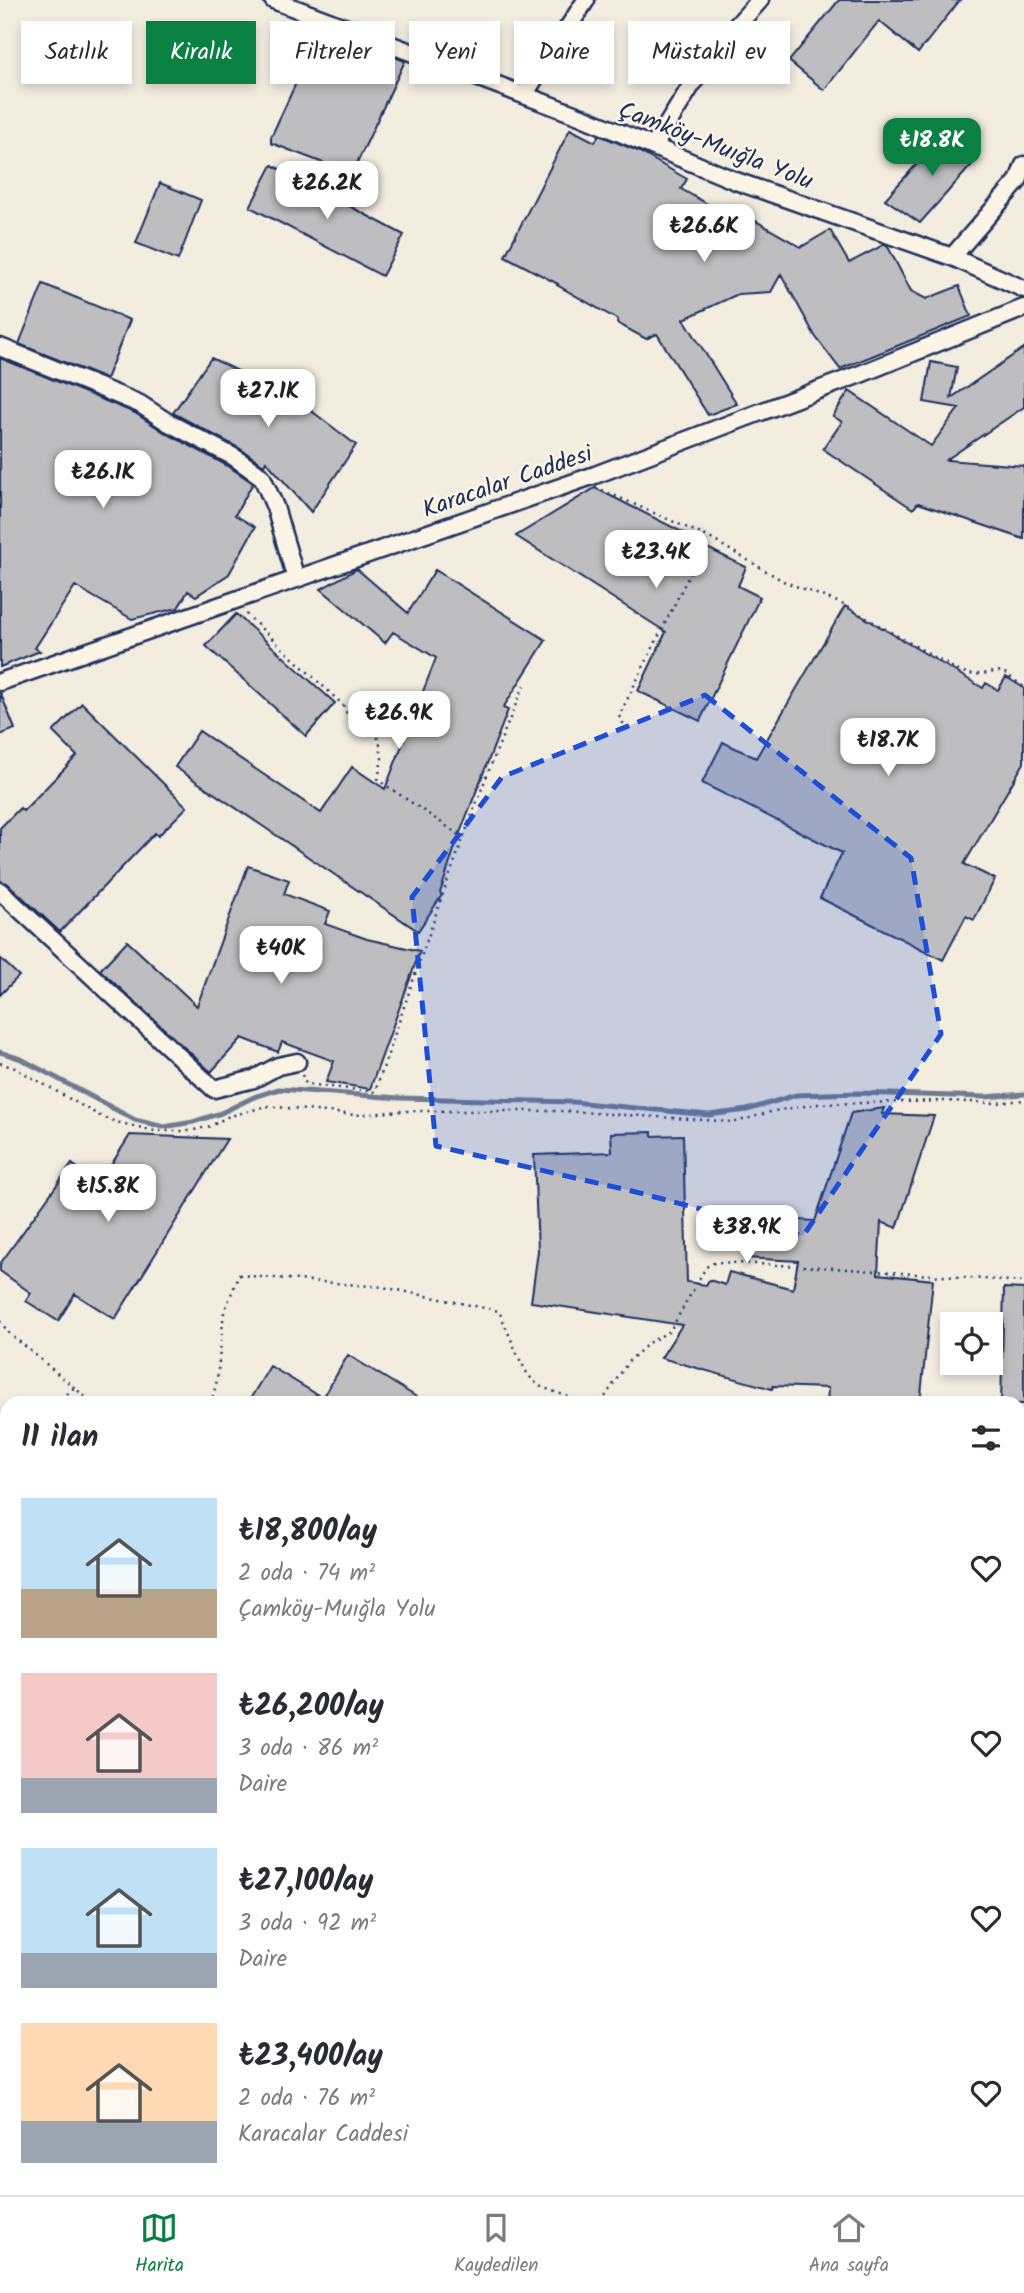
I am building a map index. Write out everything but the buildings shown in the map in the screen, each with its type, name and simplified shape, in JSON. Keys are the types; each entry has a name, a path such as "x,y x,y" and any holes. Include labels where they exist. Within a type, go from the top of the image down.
{"street":[{"name":"Çamköy-Muığla Yolu","path":"272,0 524,95 736,181 952,257 1024,289"},
{"path":"524,95 586,0"},
{"path":"654,146 710,55 760,0"},
{"path":"952,257 1018,181 1024,164"},
{"name":"Karacalar Caddesi","path":"0,682 580,480 863,373 1024,308"},
{"path":"0,347 140,404 169,423 234,457 261,477 275,507 296,579"},
{"path":"0,891 214,1089 254,1079 278,1066 297,1062"}],"path":[{"path":"580,480 708,537 785,582 840,603 959,671 974,675 1002,671 1024,687"},
{"path":"627,730 620,716 651,648 708,537"},
{"path":"233,602 343,705 350,720 365,727 379,739 382,758 378,780 464,838"},
{"path":"297,1062 306,1084 375,1092 464,838 506,725 525,683"},
{"path":"0,1062 57,1090 100,1116 155,1131 190,1131 211,1126 227,1116 267,1107 356,1115 402,1111 563,1111 736,1122 774,1111 817,1104 945,1101 996,1103 1024,1100"},
{"path":"606,1396 628,1362 650,1342 670,1331 706,1267 716,1262 821,1266 1024,1282"},
{"path":"213,1396 224,1312 239,1275 383,1287 499,1311 528,1375 539,1386 565,1396"},
{"path":"0,1321 9,1333 84,1396"},
{"path":"66,1396 74,1388"}],"highlighted area":[{"path":"705,695 911,858 941,1034 803,1236 636,1192 436,1146 412,897 502,777"}],"waterway":[{"path":"0,1052 21,1059 135,1120 164,1127 221,1113 254,1097 279,1089 399,1098 573,1102 709,1115 747,1110 796,1095 858,1093 985,1097 1024,1094"}]}
